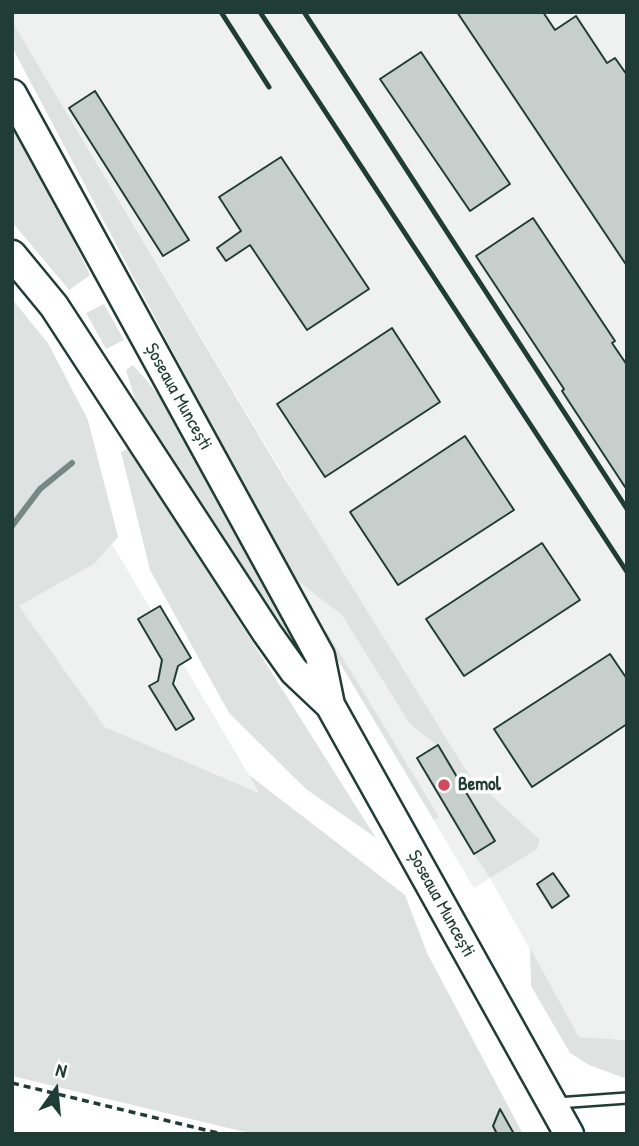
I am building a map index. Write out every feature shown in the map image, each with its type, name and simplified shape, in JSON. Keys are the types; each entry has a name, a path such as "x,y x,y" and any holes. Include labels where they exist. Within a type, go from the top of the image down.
{"main road":[{"name":"Șoseaua Muncești","path":"14,102 320,656 330,705"},
{"name":"Șoseaua Muncești","path":"12,255 54,306 267,633 294,671 330,705 569,1134"}],"lane":[{"path":"552,1104 627,1098"}],"path":[{"path":"12,1083 222,1134"}],"shaded area":[{"path":"12,12 627,12 627,1040 579,1037 490,878 474,888 322,633 293,577 331,554 12,21"},
{"path":"12,21 282,474 469,775 540,840 537,849 490,878 474,854 495,841 438,746 410,724 342,615 293,577 288,570 12,47"},
{"path":"18,126 90,275 69,290 12,222 12,134"},
{"path":"12,299 48,343 88,420 118,537 94,564 19,606 105,727 259,793 249,775 405,895 427,953 523,1134 253,1134 12,1076"},
{"path":"104,304 124,340 106,349 86,313"},
{"path":"133,365 173,411 301,646 292,650 142,422 126,370"},
{"path":"130,448 376,838 306,789 229,713 150,570 121,452"},
{"path":"112,544 260,794 105,727 19,606 94,564"},
{"path":"327,632 439,817 434,820 322,633"},
{"path":"530,948 579,1037 627,1040 627,1079 589,1065 570,1053 531,986"}],"building":[{"path":"457,12 543,12 555,30 576,16 607,63 615,58 627,75 627,266"},
{"path":"421,52 510,184 470,211 380,79"},
{"path":"95,91 189,240 163,256 69,108"},
{"path":"281,157 369,289 307,330 250,245 226,261 217,248 241,231 219,197"},
{"path":"533,218 615,341 612,343 627,365 627,490 476,256"},
{"path":"392,328 440,402 325,477 277,404"},
{"path":"465,436 514,510 398,585 350,512"},
{"path":"542,543 580,600 464,676 426,619"},
{"path":"160,606 191,658 178,666 173,684 194,719 176,730 149,686 158,681 162,660 138,619"},
{"path":"610,654 627,679 627,724 532,787 494,729"},
{"path":"438,745 495,841 474,854 417,758"},
{"path":"553,873 569,896 552,908 537,884"},
{"path":"500,1109 514,1134 497,1134 493,1126"}],"waterway":[{"path":"12,526 40,489 72,463"}],"railway":[{"path":"221,12 269,87"},
{"path":"260,12 627,572"},
{"path":"304,12 627,509"}],"place":[{"name":"Bemol","path":"444,785"}]}
